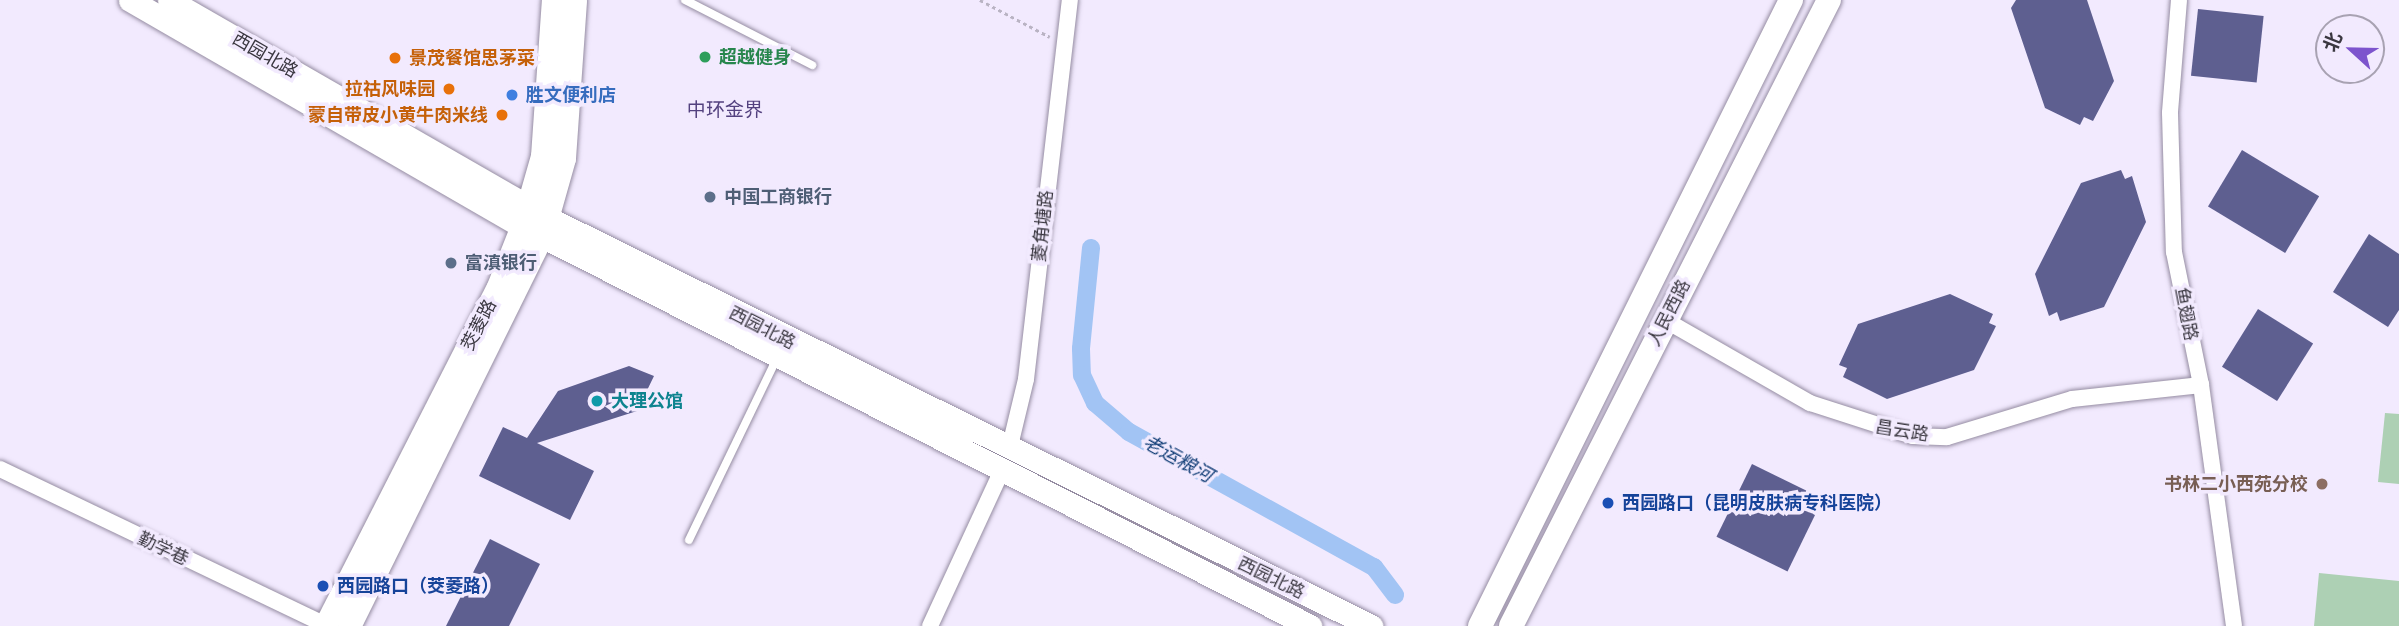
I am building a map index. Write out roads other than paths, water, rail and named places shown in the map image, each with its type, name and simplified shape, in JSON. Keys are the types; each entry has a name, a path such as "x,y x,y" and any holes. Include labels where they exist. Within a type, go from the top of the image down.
{"main road":[{"name":"西园北路","path":"130,0 777,358 1371,626"},
{"name":"西园北路","path":"169,0 535,222 1005,460 1310,626"},
{"name":"茭菱路","path":"326,626 497,289 535,222 553,0"},
{"name":"茭菱路","path":"349,626 564,158 575,0"},
{"name":"人民西路","path":"1480,626 1791,0"},
{"name":"人民西路","path":"1511,626 1829,0"}],"street":[{"name":"菱角塘路","path":"930,626 1005,460 1026,379 1070,0"},
{"name":"鱼翅路","path":"2179,0 2170,113 2174,252 2201,385 2234,626"},
{"name":"昌云路","path":"1665,320 1810,403 1913,436 1947,437 2072,399 2201,385"},
{"name":"勤学巷","path":"0,469 326,626"}],"lane":[{"path":"685,0 813,65"},
{"path":"689,540 777,358"}],"waterway":[{"name":"老运粮河","path":"1091,248 1081,349 1082,375 1095,403 1129,432 1374,567 1395,595"}],"place":[{"name":"超越健身","path":"705,57"},
{"name":"景茂餐馆思茅菜","path":"395,58"},
{"name":"拉祜风味园","path":"449,89"},
{"name":"胜文便利店","path":"512,95"},
{"name":"蒙自带皮小黄牛肉米线","path":"502,115"},
{"name":"中国工商银行","path":"710,197"},
{"name":"富滇银行","path":"451,263"},
{"name":"大理公馆","path":"597,401"},
{"name":"书林二小西苑分校","path":"2322,484"},
{"name":"西园路口（昆明皮肤病专科医院）","path":"1608,503"},
{"name":"西园路口（茭菱路）","path":"323,586"}],"district":[{"name":"中环金界","path":"725,110"}]}
